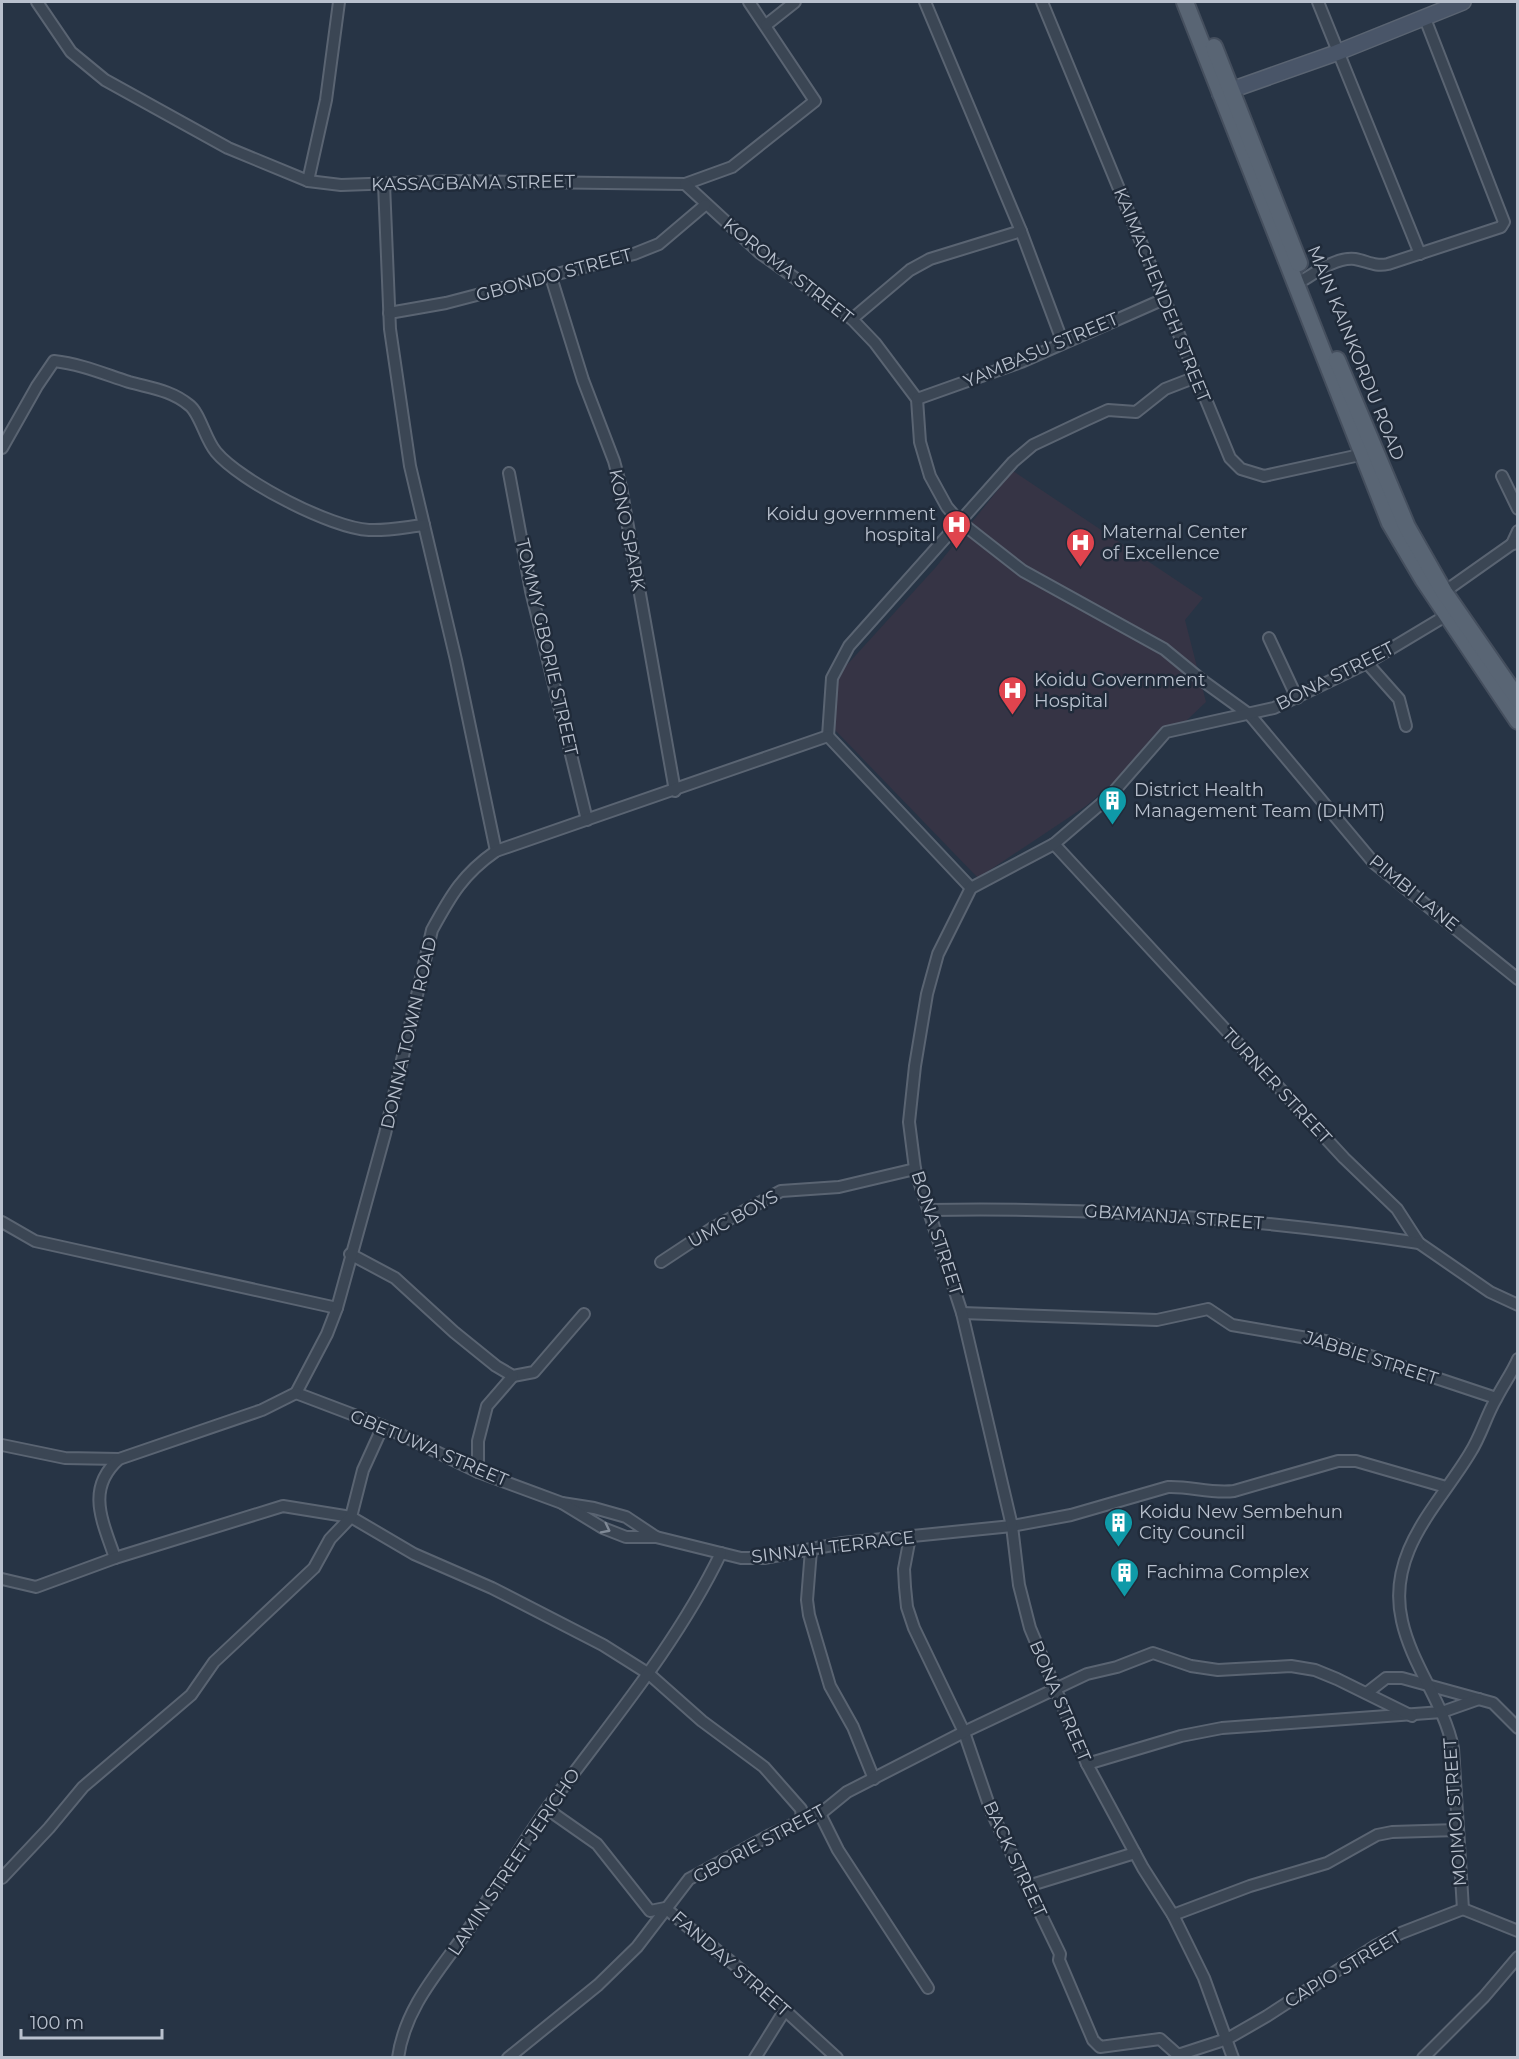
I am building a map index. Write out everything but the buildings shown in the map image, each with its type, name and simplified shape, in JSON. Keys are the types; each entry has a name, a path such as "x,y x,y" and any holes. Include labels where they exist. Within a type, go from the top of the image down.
{"main road":[{"path":"1185,2 1226,92"},
{"path":"1196,2 1226,92 1368,453 1400,543 1452,612 1464,642 1518,722"},
{"path":"1226,92 1336,53 1463,2"},
{"name":"MAIN KAINKORDU ROAD","path":"1276,220 1305,279 1333,366"},
{"name":"MAIN KAINKORDU ROAD","path":"1368,453 1444,592 1452,612 1518,699"}],"street":[{"name":"KASSAGBAMA STREET","path":"37,2 71,52 105,80 228,148 308,181 342,185 556,181 685,184 732,167 815,101 766,25"},
{"path":"308,181 326,100 339,2"},
{"path":"749,2 766,25 795,2"},
{"path":"925,2 1021,231 1063,343"},
{"name":"KAIMACHENDEH STREET","path":"1042,2 1230,458 1241,470 1249,474 1264,476 1368,453"},
{"path":"1318,2 1336,53 1420,254"},
{"path":"1305,279 1343,260 1354,259 1377,266 1501,227 1504,222 1424,16"},
{"path":"384,184 389,314 410,466 496,851"},
{"name":"KOROMA STREET","path":"685,184 705,205 760,253 852,319 874,343 917,399"},
{"name":"GBONDO STREET","path":"389,314 446,303 551,277 648,249 672,234 705,205"},
{"path":"852,319 910,270 930,259 1021,231"},
{"name":"KONO SPARK","path":"551,277 583,380 614,461 621,487 675,790"},
{"name":"YAMBASU STREET","path":"917,399 1021,362 1164,298"},
{"path":"2,448 54,361 73,363 164,390 191,406 208,442 224,461 298,506 328,519 368,530 424,525"},
{"path":"971,888 828,736 832,678 837,665 883,605 1013,462 1033,445 1108,410 1136,412 1165,389 1196,377"},
{"path":"917,399 920,442 930,476 947,507 959,520"},
{"name":"TOMMY GBORIE STREET","path":"508,473 531,591 587,820"},
{"path":"1502,476 1518,509"},
{"name":"PIMBI LANE","path":"959,520 1023,571 1164,649 1250,715 1374,863 1518,979"},
{"path":"1444,592 1515,543 1518,531"},
{"name":"BONA STREET","path":"1233,2058 1204,1978 1173,1915 1135,1853 1086,1764 1029,1628 1019,1585 1012,1526 963,1313 915,1169 909,1122 915,1066 927,994 938,954 953,919 971,888 1054,844 1110,796 1166,732 1250,715 1297,698 1367,663 1452,612"},
{"path":"1269,638 1297,698"},
{"path":"1367,663 1399,699 1406,726"},
{"name":"DONNA TOWN ROAD","path":"296,1394 327,1334 337,1308 350,1254 385,1134 432,930 446,904 473,867 496,851 828,736"},
{"name":"TURNER STREET","path":"1054,844 1344,1158 1397,1209 1419,1243 1490,1292 1518,1305"},
{"name":"UMC BOYS","path":"661,1262 720,1224 781,1191 839,1187 915,1169"},
{"name":"GBAMANJA STREET","path":"928,1210 1037,1208 1176,1215 1289,1224 1419,1243"},
{"path":"2,1222 35,1241 337,1308"},
{"path":"350,1254 395,1278 454,1332 496,1366 513,1376"},
{"name":"JABBIE STREET","path":"963,1313 1157,1320 1208,1309 1232,1324 1288,1333 1333,1344 1496,1398"},
{"path":"478,1472 478,1441 487,1406 513,1376 534,1372 584,1314"},
{"name":"MOIMOI STREET","path":"1463,1909 1453,1748 1442,1712 1428,1685 1402,1622 1399,1602 1401,1580 1409,1548 1422,1520 1471,1451 1496,1398 1515,1375 1518,1359"},
{"path":"2,1445 65,1458 119,1459 262,1410 296,1394"},
{"name":"GBETUWA STREET","path":"296,1394 384,1426 478,1472 562,1503"},
{"path":"2,1878 49,1828 83,1787 191,1695 214,1662 314,1568 330,1539 351,1517 363,1470 384,1426"},
{"path":"115,1558 98,1495 106,1471 119,1459"},
{"name":"SINNAH TERRACE","path":"562,1503 616,1534 633,1538 656,1537 741,1558 764,1558 910,1537 1012,1526 1071,1515 1168,1487 1183,1486 1220,1493 1234,1491 1338,1461 1356,1461 1446,1487"},
{"name":"SINNAH TERRACE","path":"562,1503 594,1508 626,1517 656,1537"},
{"path":"2,1579 36,1587 115,1558 283,1506 294,1505 351,1517 414,1554 492,1588 603,1646 649,1674 702,1721 764,1767 801,1809 802,1820"},
{"name":"BACK STREET","path":"910,1537 904,1569 907,1607 914,1628 964,1732 991,1811 1060,1954 1059,1960 1093,2040 1100,2047 1160,2038 1178,2055 1227,2039"},
{"path":"811,1550 807,1600 809,1615 830,1686 853,1727 874,1779"},
{"name":"LAMIN STREET JERICHO","path":"398,2058 401,2034 407,2018 547,1809 649,1674 692,1608 721,1553"},
{"name":"GBORIE STREET","path":"508,2058 598,1985 637,1947 689,1879 802,1820 820,1814 847,1792 964,1732 1087,1674 1117,1667 1153,1653 1191,1666 1218,1670 1292,1666 1315,1670 1368,1692 1412,1716"},
{"path":"1368,1692 1386,1678 1402,1678 1493,1703 1518,1728"},
{"path":"1086,1764 1181,1736 1222,1728 1412,1716 1442,1712 1479,1699"},
{"name":"FANDAY STREET","path":"547,1809 597,1844 650,1911 665,1908 785,2010 837,2058"},
{"path":"820,1814 838,1850 894,1932 928,1988"},
{"path":"1173,1915 1250,1886 1327,1863 1377,1835 1392,1832 1457,1830"},
{"path":"1028,1886 1135,1853"},
{"path":"1463,1909 1518,1931"},
{"name":"CAPIO STREET","path":"1227,2039 1267,2016 1375,1946 1401,1933 1463,1909"},
{"path":"1423,2058 1484,1996 1518,1957"},
{"path":"755,2058 785,2010"}],"shaded area":[{"name":"Koidu Government Hospital","path":"1013,471 1203,598 1185,620 1206,702 1147,758 1118,778 1086,806 978,878 835,730 835,678 936,567"}],"place":[{"name":"Koidu government hospital","path":"957,550"},
{"name":"Maternal Center of Excellence","path":"1081,568"},
{"name":"Koidu Government Hospital","path":"1013,716"},
{"name":"District Health Management Team (DHMT)","path":"1113,826"},
{"name":"Koidu New Sembehun City Council","path":"1118,1548"},
{"name":"Fachima Complex","path":"1125,1598"}]}
